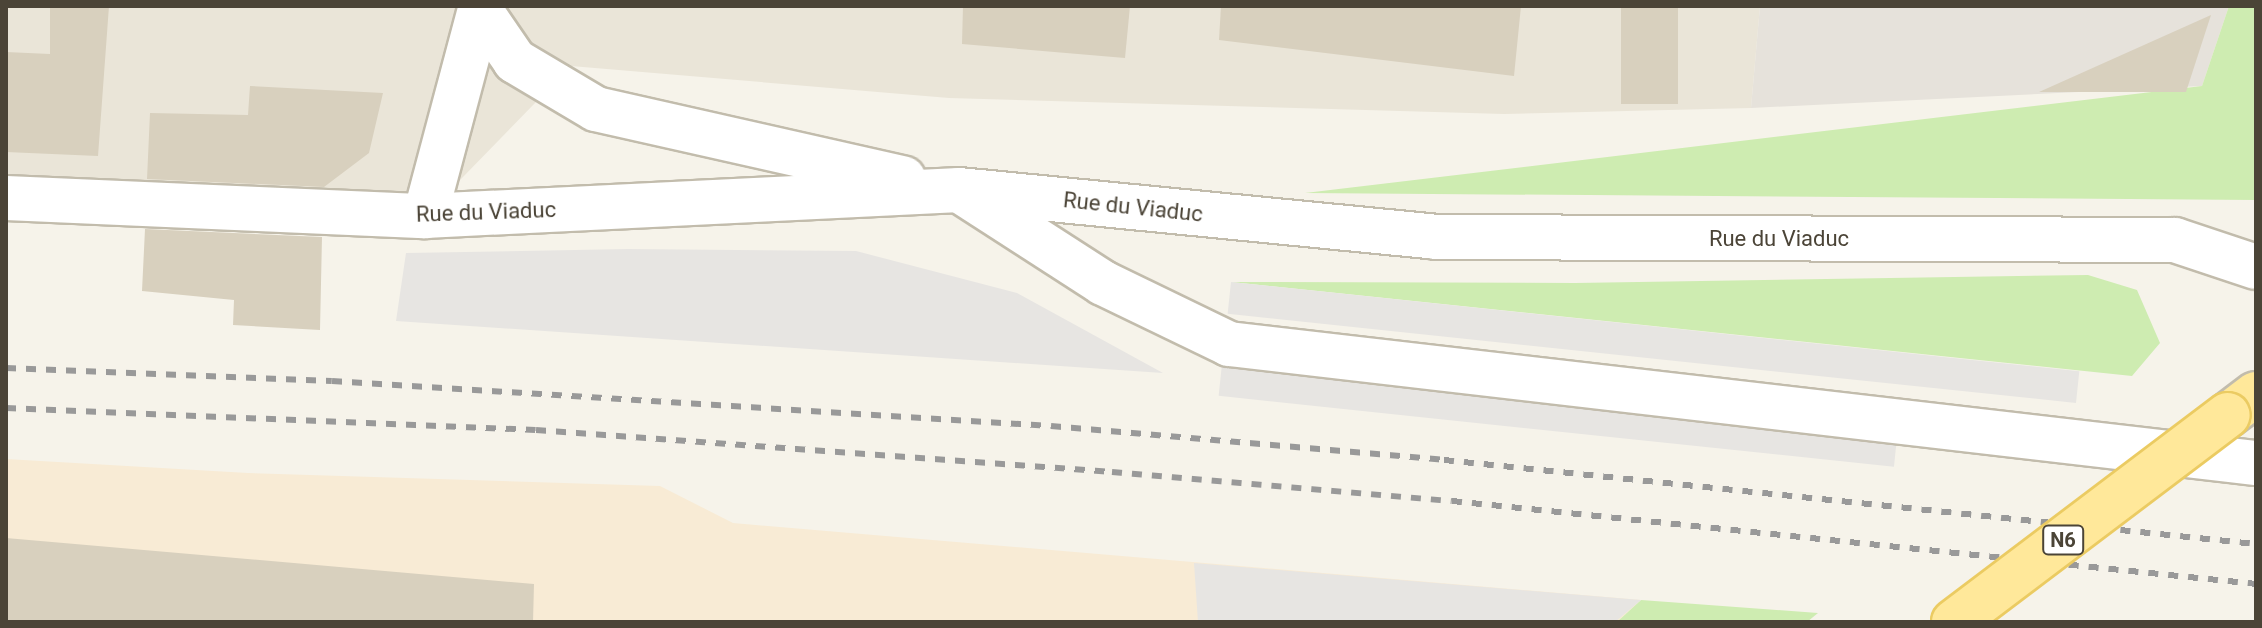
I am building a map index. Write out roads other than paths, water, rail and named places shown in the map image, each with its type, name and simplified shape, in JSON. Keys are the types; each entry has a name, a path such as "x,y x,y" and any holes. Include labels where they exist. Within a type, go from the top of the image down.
{"main road":[{"name":"N6","path":"1954,622 2242,405"}],"street":[{"path":"481,8 515,61 596,109 959,190 1103,283 1229,344 2256,463"},
{"path":"425,216 481,8"},
{"name":"Rue du Viaduc","path":"6,198 425,216 959,190 1435,237 2175,240 2256,267"}],"railway":[{"path":"6,368 332,381 1051,426 1444,460 2256,544"},
{"path":"6,408 536,430 1112,472 1452,501 2256,584"}]}
